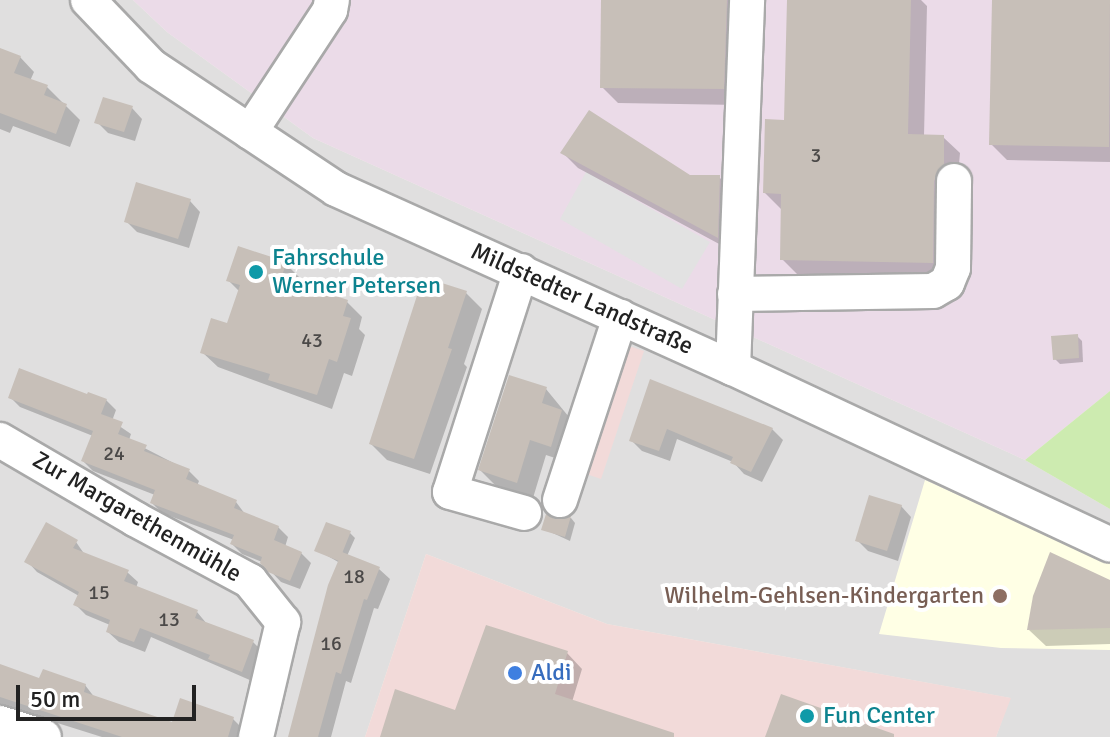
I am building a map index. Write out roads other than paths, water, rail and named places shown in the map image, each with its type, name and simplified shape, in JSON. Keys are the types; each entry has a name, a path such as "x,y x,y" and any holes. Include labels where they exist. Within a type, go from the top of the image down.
{"street":[{"name":"Mildstedter Landstraße","path":"88,0 151,66 336,189 733,368 1110,545"},
{"path":"250,132 323,21 332,0"},
{"path":"733,368 739,147 747,65 747,0"},
{"path":"735,294 933,291 947,283 953,268 954,181"},
{"path":"521,271 450,492 524,513"},
{"path":"560,500 620,317"},
{"name":"Zur Margarethenmühle","path":"0,440 135,519 250,581 283,622 256,737"},
{"path":"0,723 44,737"}],"place":[{"name":"Fahrschule Werner Petersen","path":"256,272"},
{"name":"Wilhelm-Gehlsen-Kindergarten","path":"1000,596"},
{"name":"Aldi","path":"515,673"},
{"name":"Fun Center","path":"807,716"}]}
